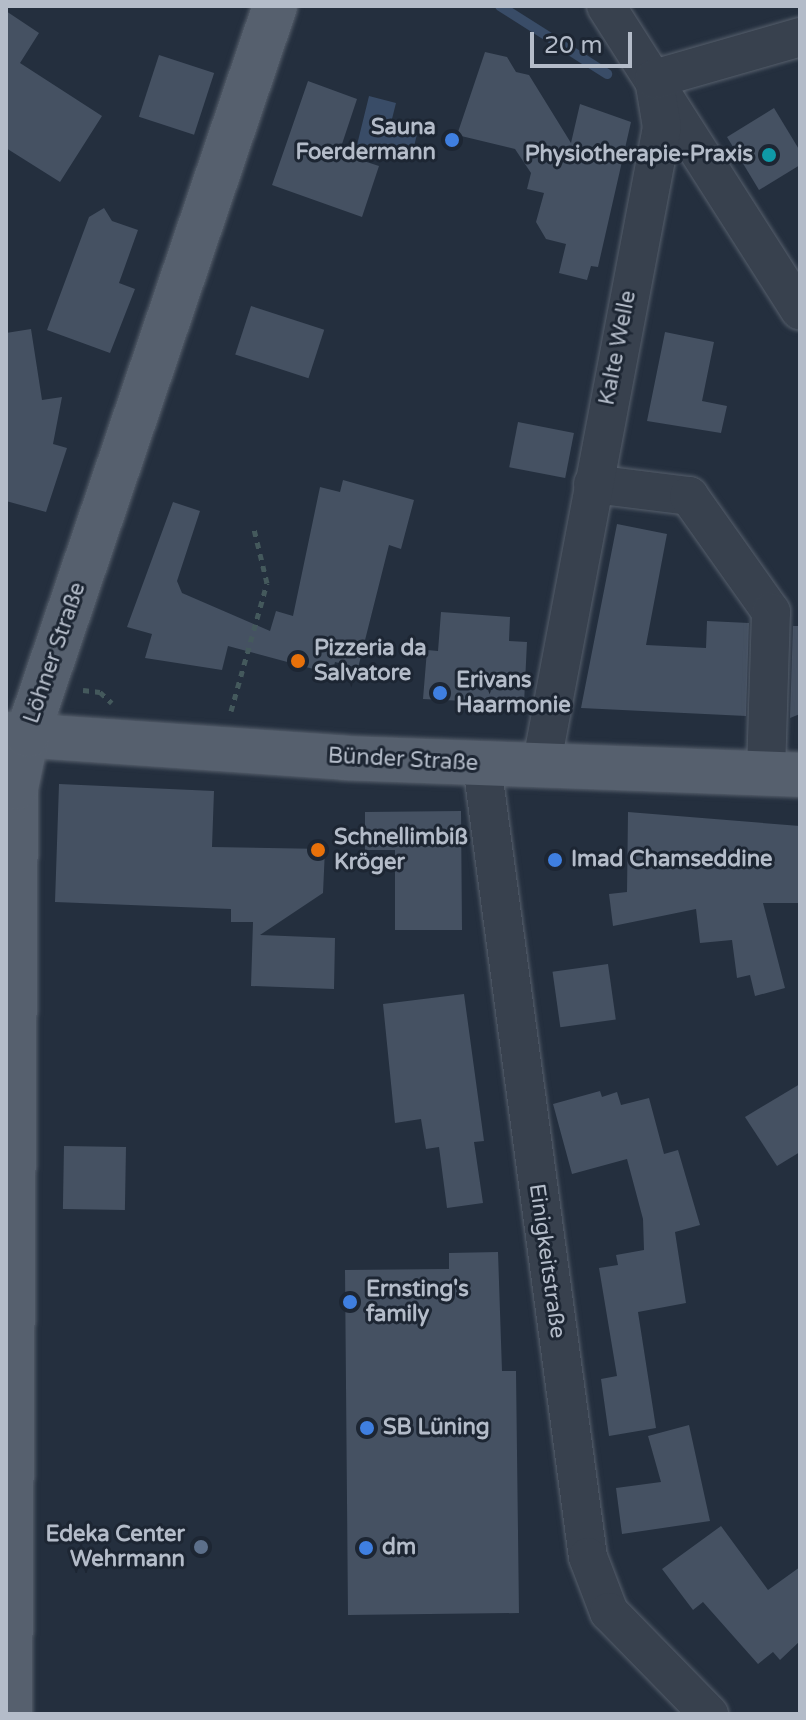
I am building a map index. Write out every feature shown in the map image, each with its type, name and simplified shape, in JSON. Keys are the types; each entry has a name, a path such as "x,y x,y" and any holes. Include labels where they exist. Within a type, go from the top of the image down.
{"main road":[{"name":"Löhner Straße","path":"10,1686 12,937 16,734 275,6"},
{"name":"Bünder Straße","path":"16,734 482,765 783,775"}],"street":[{"path":"606,6 800,311"},
{"path":"654,79 800,37"},
{"name":"Kalte Welle","path":"541,767 662,127 654,79"},
{"path":"593,484 689,496 771,612 783,775"},
{"name":"Einigkeitstraße","path":"482,765 588,1557 609,1612 626,1634 709,1714"}],"path":[{"path":"230,716 267,583 254,529"}],"water":[{"path":"369,96 396,103 391,123 418,130 411,159 357,145"}],"building":[{"path":"6,11 39,33 20,63 102,116 60,182 6,148"},
{"path":"485,52 507,57 516,72 529,75 571,143 580,104 631,122 598,267 591,266 587,280 559,273 566,244 546,239 536,222 544,193 527,189 531,173 515,149 457,135"},
{"path":"159,55 214,73 194,135 139,117"},
{"path":"308,81 357,99 339,153 379,166 362,217 272,185"},
{"name":"Physiotherapie-Praxis","path":"774,108 800,151 800,165 759,190 727,137"},
{"path":"104,208 112,221 138,230 119,283 135,289 110,353 47,330 89,217"},
{"path":"251,306 324,330 308,378 235,355"},
{"path":"31,329 42,400 62,397 53,444 67,448 46,512 6,501 6,333"},
{"path":"665,332 714,342 702,401 727,406 721,433 647,421"},
{"path":"518,422 574,433 565,478 509,467"},
{"path":"343,480 414,500 401,549 389,545 358,668 335,662 332,674 228,646 222,670 145,658 152,634 127,627 173,502 200,511 177,581 182,593 270,631 276,611 293,616 320,487 340,492"},
{"path":"617,524 667,534 646,645 706,648 707,621 749,623 746,716 581,708"},
{"path":"441,612 510,617 509,641 527,642 524,704 423,699 427,650 438,651"},
{"path":"793,626 800,626 800,714 790,718"},
{"path":"59,784 214,791 212,847 325,849 323,893 260,935 335,938 334,989 251,986 253,922 231,922 231,909 55,902"},
{"path":"461,811 462,930 395,930 395,850 365,850 365,812"},
{"path":"628,812 800,826 800,903 763,903 785,988 755,996 750,975 737,978 732,940 700,943 696,909 613,926 609,894 627,892"},
{"path":"608,964 616,1019 560,1027 553,972"},
{"path":"464,994 484,1141 474,1142 483,1203 447,1208 439,1147 426,1149 421,1119 395,1123 383,1004"},
{"path":"800,1084 800,1152 777,1166 745,1117"},
{"path":"600,1091 602,1097 617,1092 621,1105 649,1098 664,1154 678,1150 700,1225 675,1232 686,1303 638,1312 656,1428 609,1436 601,1379 617,1376 599,1268 618,1265 616,1255 644,1250 643,1219 627,1159 572,1174 553,1104"},
{"path":"64,1146 126,1147 125,1210 63,1209"},
{"path":"498,1252 502,1371 516,1371 519,1613 348,1615 345,1270 449,1269 449,1253"},
{"path":"689,1425 710,1521 622,1534 616,1488 661,1482 648,1436"},
{"path":"721,1526 768,1590 800,1567 800,1641 780,1660 773,1652 758,1664 703,1602 693,1610 662,1569"}],"waterway":[{"path":"500,6 607,74"}],"place":[{"name":"Sauna Foerdermann","path":"452,140"},
{"name":"Physiotherapie-Praxis","path":"769,155"},
{"name":"Pizzeria da Salvatore","path":"298,661"},
{"name":"Erivans Haarmonie","path":"440,693"},
{"name":"Schnellimbiß Kröger","path":"318,850"},
{"name":"Imad Chamseddine","path":"555,860"},
{"name":"Ernsting's family","path":"350,1302"},
{"name":"SB Lüning","path":"367,1428"},
{"name":"Edeka Center Wehrmann","path":"201,1547"},
{"name":"dm","path":"366,1548"}]}
